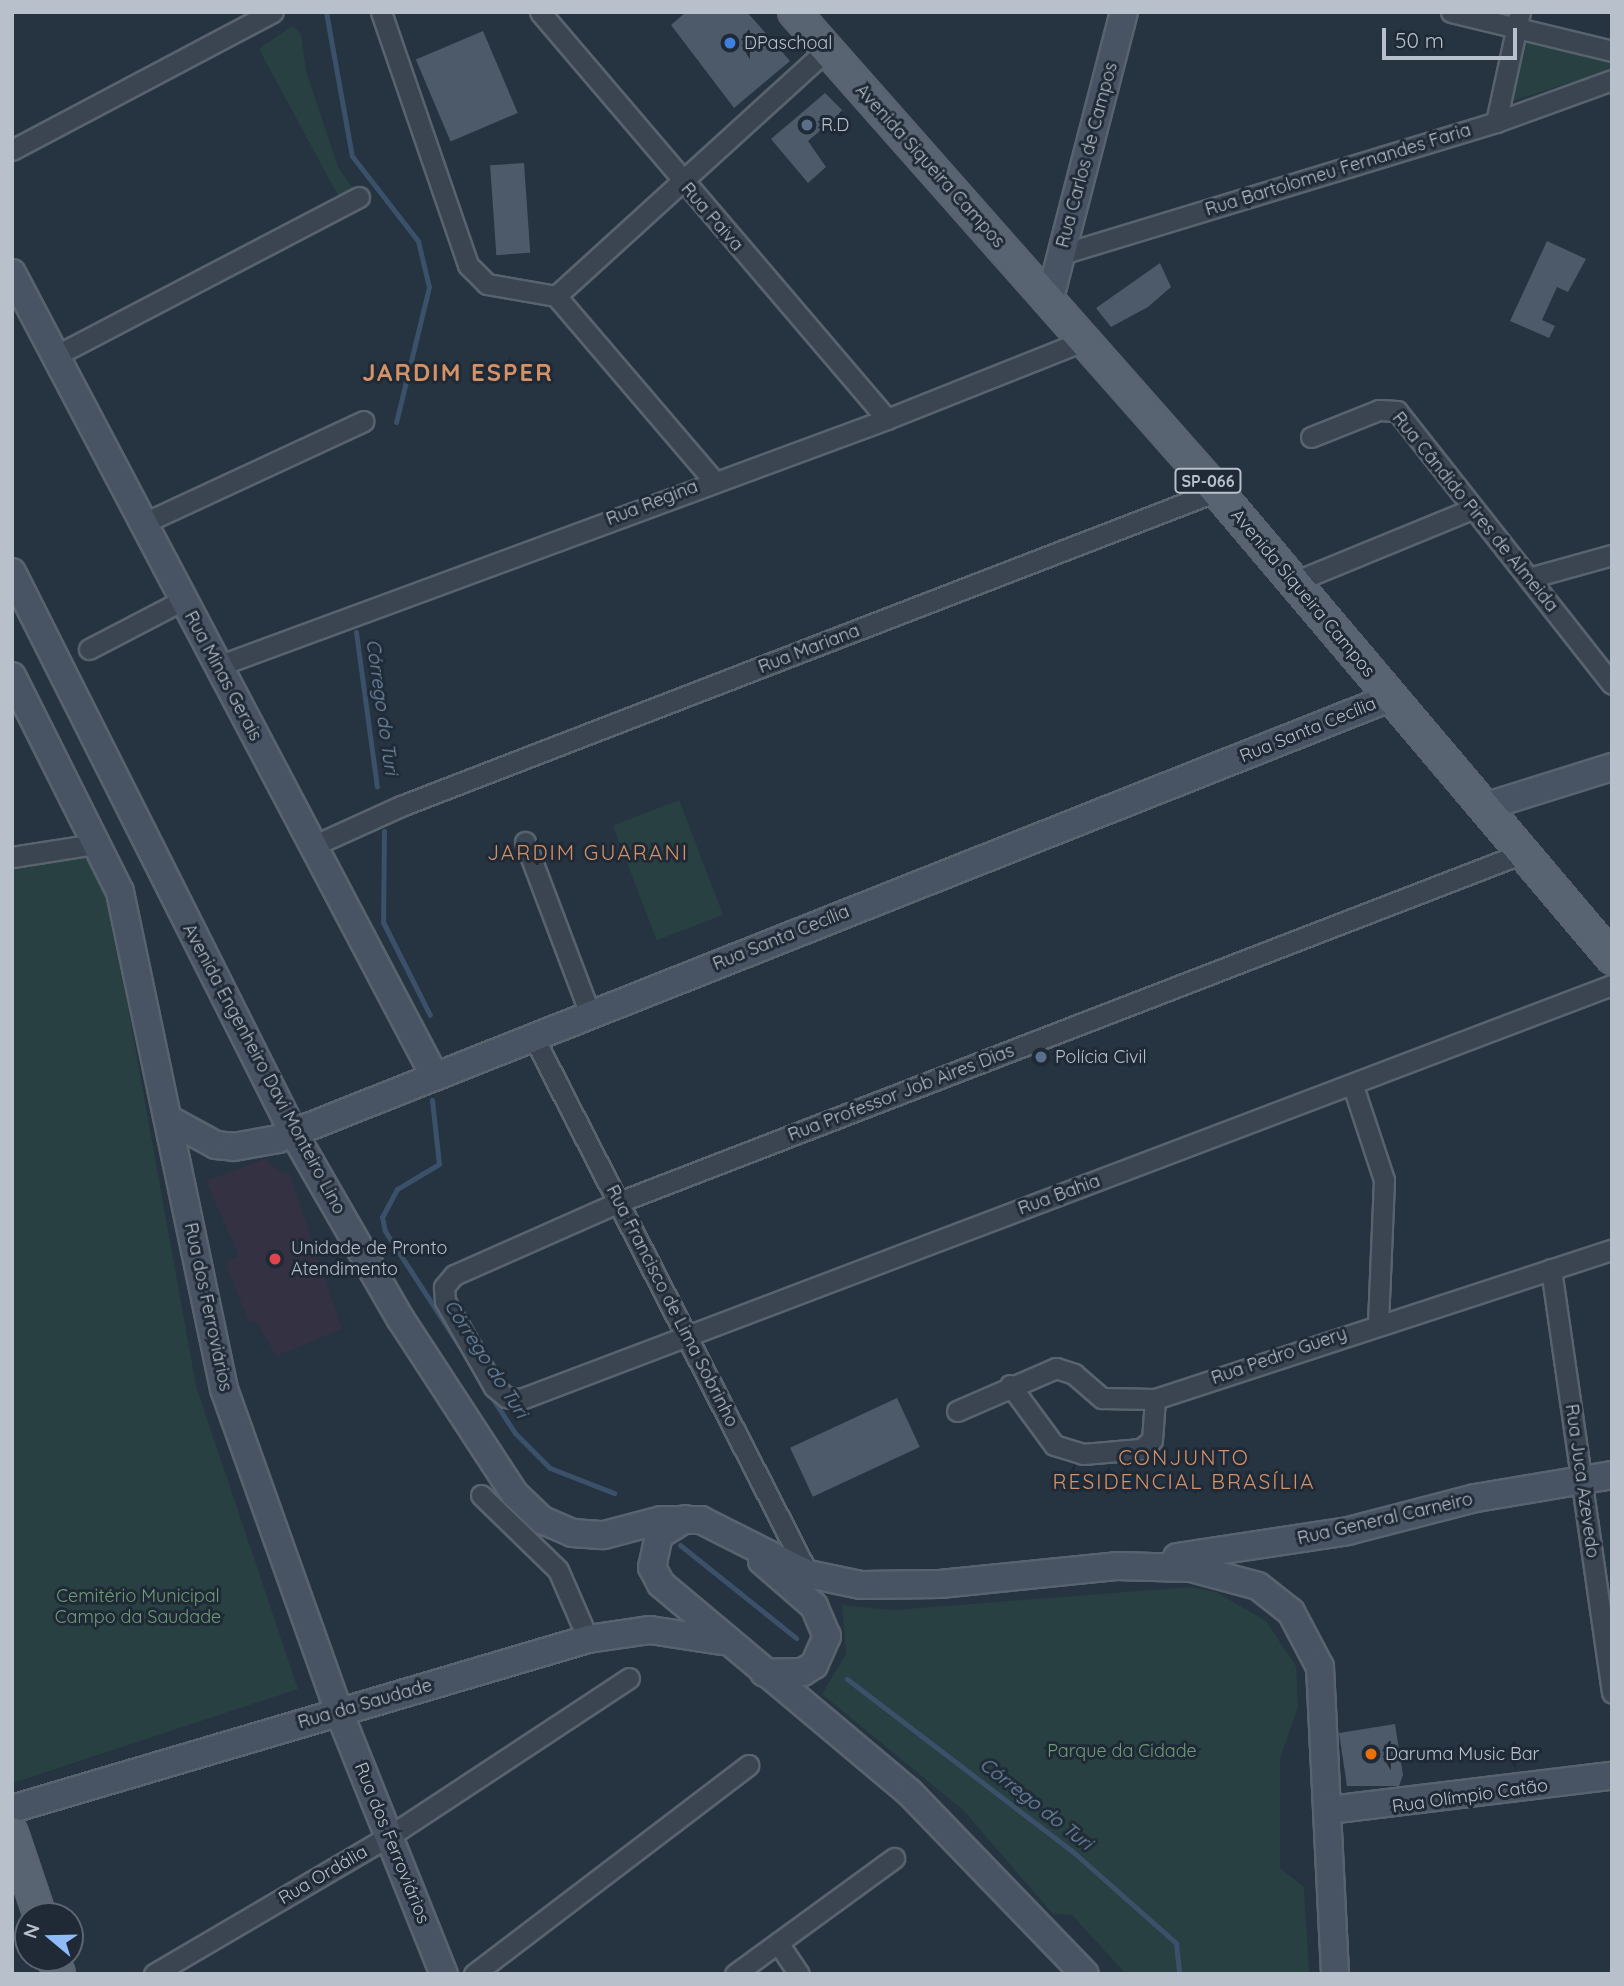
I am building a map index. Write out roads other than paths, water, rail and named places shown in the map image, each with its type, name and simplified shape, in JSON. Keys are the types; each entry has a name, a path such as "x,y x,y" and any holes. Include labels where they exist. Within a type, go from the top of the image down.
{"main road":[{"name":"Avenida Siqueira Campos","path":"794,12 1050,298 1217,491 1612,958"},
{"path":"12,1833 35,1902"}],"street":[{"path":"12,150 272,12"},
{"path":"381,12 468,265 487,284 556,296 713,480"},
{"name":"Rua Paiva","path":"541,12 681,183 887,419"},
{"name":"Rua Carlos de Campos","path":"1050,298 1124,12"},
{"path":"1451,12 1518,21 1612,51"},
{"path":"1496,122 1518,21"},
{"path":"556,296 826,50"},
{"name":"Rua Bartolomeu Fernandes Faria","path":"1062,254 1496,122 1612,80"},
{"path":"55,356 359,197"},
{"name":"Rua Minas Gerais","path":"12,273 435,1077"},
{"name":"Rua Regina","path":"218,666 713,480 887,419 1086,340"},
{"name":"Rua Cândido Pires de Almeida","path":"1311,437 1379,410 1397,411 1612,684"},
{"path":"144,523 364,421"},
{"name":"Rua Mariana","path":"315,845 401,806 1217,491"},
{"path":"1294,582 1472,509"},
{"path":"1529,578 1612,555"},
{"name":"Avenida Engenheiro Davi Monteiro Lino","path":"12,572 293,1132 489,1460 529,1509 557,1529 590,1536 687,1519"},
{"path":"89,649 183,600"},
{"name":"Rua dos Ferroviários","path":"12,676 120,892 170,1120 224,1389 339,1712 391,1835 444,1974"},
{"name":"Rua Santa Cecília","path":"170,1120 201,1139 234,1147 293,1132 1392,697"},
{"path":"1484,807 1612,766"},
{"path":"525,842 590,1014"},
{"path":"12,858 94,844"},
{"name":"Rua Professor Job Aires Dias","path":"506,1398 445,1301 444,1287 454,1275 619,1202 1523,853"},
{"name":"Rua Bahia","path":"506,1398 521,1399 686,1333 1353,1086 1612,985"},
{"name":"Rua Francisco de Lima Sobrinho","path":"534,1038 808,1574"},
{"path":"1353,1086 1384,1180 1378,1322"},
{"name":"Rua Pedro Guery","path":"957,1411 1010,1385 1056,1368 1074,1374 1102,1398 1155,1399 1378,1322 1612,1250"},
{"name":"Rua Juca Azevedo","path":"1551,1269 1612,1693"},
{"path":"1010,1385 1054,1445 1083,1454 1140,1449 1152,1440 1155,1399"},
{"name":"Rua General Carneiro","path":"1116,1566 1348,1531 1582,1478 1612,1475"},
{"path":"481,1495 558,1570 588,1639"},
{"path":"1080,1970 909,1792 723,1641 655,1577 659,1535 687,1519 734,1538 808,1574 860,1585 902,1586 1116,1566 1225,1573 1258,1586 1291,1612 1320,1667 1335,1974"},
{"path":"734,1538 814,1606 826,1625 827,1636 814,1665 803,1672 764,1673"},
{"name":"Rua da Saudade","path":"12,1809 588,1639 650,1630 723,1641"},
{"name":"Rua Ordália","path":"154,1974 391,1835 629,1678"},
{"path":"474,1974 748,1765"},
{"name":"Rua Olímpio Catão","path":"1329,1811 1612,1776"},
{"path":"735,1974 894,1858"},
{"path":"778,1943 799,1974"}],"waterway":[{"name":"Córrego do Turi","path":"326,12 352,156 418,241 429,287 396,422"},
{"name":"Córrego do Turi","path":"356,632 377,787"},
{"name":"Córrego do Turi","path":"384,831 383,922 430,1015"},
{"name":"Córrego do Turi","path":"432,1100 439,1164 397,1189 382,1217 385,1231 469,1361"},
{"name":"Córrego do Turi","path":"489,1393 515,1433 550,1468 614,1493"},
{"name":"Córrego do Turi","path":"680,1545 796,1638"},
{"name":"Córrego do Turi","path":"847,1679 1071,1850 1176,1943 1179,1974"}],"place":[{"name":"DPaschoal","path":"730,43"},
{"name":"R.D","path":"807,125"},
{"name":"Polícia Civil","path":"1041,1057"},
{"name":"Unidade de Pronto Atendimento","path":"275,1259"},
{"name":"Daruma Music Bar","path":"1371,1754"}],"district":[{"name":"JARDIM ESPER","path":"458,373"},
{"name":"JARDIM GUARANI","path":"588,852"},
{"name":"CONJUNTO RESIDENCIAL BRASÍLIA","path":"1184,1469"}],"park label":[{"name":"Cemitério Municipal Campo da Saudade","path":"138,1607"},
{"name":"Parque da Cidade","path":"1122,1751"}]}
